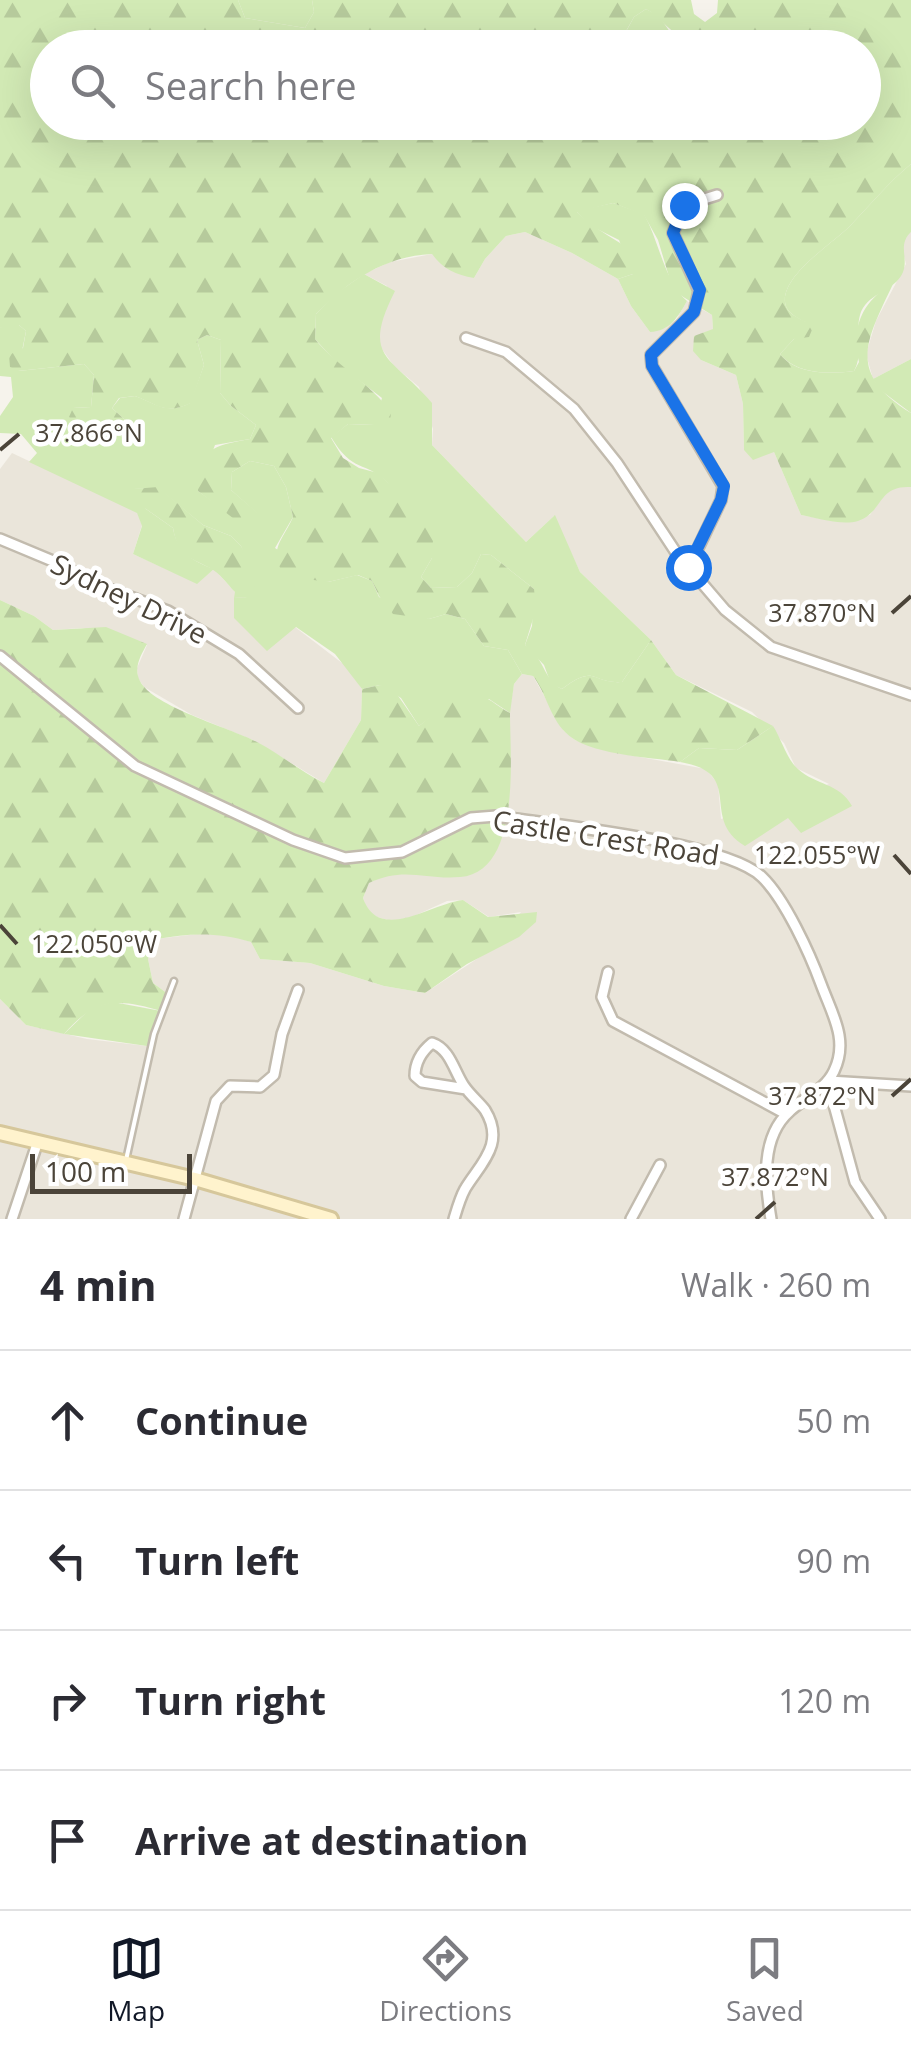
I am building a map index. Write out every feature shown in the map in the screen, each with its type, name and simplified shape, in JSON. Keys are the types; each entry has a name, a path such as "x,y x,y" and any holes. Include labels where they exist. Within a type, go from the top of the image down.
{"street":[{"path":"688,567 724,486 652,366 651,355 694,312 700,290 673,233 684,205 717,195"},
{"path":"466,338 506,352 574,408 618,463 688,567 726,610 771,648 911,696"},
{"name":"Sydney Drive","path":"0,539 96,584 168,611 239,654 298,708"},
{"name":"Castle Crest Road","path":"0,656 135,766 277,833 345,858 402,852 471,818 496,816 707,850 746,864 765,879 779,900 818,977 842,1040 836,1068 828,1082"},
{"path":"608,972 602,997 613,1021 786,1114"},
{"path":"184,1219 216,1101 230,1086 260,1088 274,1076 282,1034 298,990"},
{"path":"454,1219 465,1190 486,1164 492,1142 486,1111 466,1089 444,1050 432,1044 424,1050 415,1066 415,1076 422,1082 466,1089"},
{"path":"828,1082 855,1182 880,1219"},
{"path":"771,1219 765,1188 768,1149 786,1114 828,1082 911,1086"},
{"path":"0,1133 195,1179 331,1219"},
{"path":"12,1219 37,1144"},
{"path":"631,1219 660,1165"}],"lane":[{"path":"125,1164 154,1034 174,981"}],"shaded area":[{"path":"525,232 618,279 650,332 676,320 687,301 712,315 713,329 701,360 736,375 743,404 744,450 774,452 801,515 838,522 870,515 896,486 911,487 911,1219 0,1219 0,999 26,1025 87,1039 147,1046 168,994 153,983 148,959 156,939 206,933 233,936 251,942 260,959 310,963 384,986 425,993 489,951 521,912 489,917 463,900 447,901 412,917 391,921 367,910 363,898 369,883 385,875 407,872 440,876 504,833 510,783 510,707 514,684 522,674 533,676 564,731 575,740 618,753 706,769 718,784 721,819 829,784 796,768 784,743 752,712 676,675 651,640 580,572 554,516 526,542 432,445 433,429 419,387 394,366 379,345 387,286 364,274 390,262 432,254 474,278 506,236"},
{"path":"911,232 911,359 873,379 866,354 876,321 906,264 902,248 905,236"},
{"path":"12,453 137,512 142,525 133,554 197,583 214,569 235,592 295,627 346,666 362,689 361,720 324,783 255,741 192,715 144,687 137,668 147,645 82,628 53,630 0,600 0,469"}],"green space":[{"path":"0,0 238,0 245,18 305,28 314,12 312,0 691,0 694,14 705,22 717,13 718,0 911,0 911,164 792,281 786,292 786,307 814,325 809,337 794,339 780,354 804,369 854,371 859,362 856,338 861,316 874,298 893,284 875,323 868,356 877,384 911,413 911,487 892,490 866,517 845,523 801,515 774,452 753,460 744,450 743,404 736,375 701,360 693,351 694,336 713,329 712,315 677,293 658,240 644,215 613,203 577,212 641,257 633,274 618,279 525,232 506,236 474,278 450,270 432,254 415,256 368,272 316,314 315,339 391,412 389,432 374,425 348,424 331,438 343,458 378,473 425,518 433,540 432,558 421,577 431,588 457,587 472,573 481,554 491,555 534,589 536,609 525,645 556,685 562,689 588,676 622,682 651,640 676,675 773,726 737,750 699,748 680,762 588,746 560,726 533,676 522,674 508,650 484,646 465,619 446,614 429,619 393,614 372,581 358,575 328,582 285,576 277,552 293,517 286,487 274,466 250,461 232,472 231,490 259,514 253,525 238,522 198,491 204,457 217,447 250,439 256,425 220,393 221,340 207,335 197,340 204,365 191,403 168,408 135,396 119,398 112,408 137,431 134,438 91,430 69,417 73,408 91,407 94,375 84,364 18,371 10,367 9,355 23,348 26,331 19,325 0,328"},
{"path":"238,0 312,0 314,12 305,28 245,18"},
{"path":"646,9 659,16 669,30 627,30 634,17"},
{"path":"911,164 911,232 905,243 904,270 897,281 863,308 854,371 825,372 795,366 780,354 813,326 786,307 791,281"},
{"path":"613,203 644,214 668,273 687,301 677,318 663,329 650,332 631,306 618,279 633,274 619,240 591,226 576,211"},
{"path":"364,274 395,291 380,331 381,344 393,365 432,403 432,445 526,542 555,515 580,572 651,640 622,682 588,676 562,689 551,684 544,665 525,645 532,626 534,589 491,555 481,554 472,573 457,587 431,588 421,577 432,558 388,483 346,457 331,437 348,424 374,425 382,398 339,365 315,339 316,314 334,295"},
{"path":"19,325 26,331 18,371 84,364 94,375 91,407 73,408 106,434 133,438 137,431 112,408 120,398 135,396 168,408 190,403 204,365 197,340 207,335 221,340 220,393 256,425 250,439 215,445 198,491 219,506 258,514 231,490 232,472 250,461 274,466 286,487 293,517 275,548 328,582 357,575 372,581 379,597 429,619 446,614 465,619 484,646 508,650 522,674 514,684 510,713 489,699 431,717 419,726 401,698 380,685 362,689 335,654 296,627 267,651 234,618 234,598 247,597 247,561 241,546 231,536 203,525 158,488 134,489 146,509 173,528 187,554 214,569 197,584 133,554 142,526 137,513 29,462 37,453 21,434 0,433 0,416 13,397 11,377 0,376 0,328"},
{"path":"911,359 911,413 879,389 873,379"},
{"path":"158,487 203,525 231,536 241,546 256,573 255,585 247,597 234,598 235,592 217,573 181,550 173,528 129,497 133,489"},
{"path":"0,600 53,630 106,627 147,644 137,671 148,691 176,708 257,742 324,783 361,720 362,689 392,687 419,726 464,695 489,700 510,713 508,809 494,855 480,870 460,877 404,874 382,878 369,883 363,898 371,911 393,920 463,900 488,917 537,912 536,922 519,937 467,964 425,993 384,986 310,963 260,959 251,942 227,936 157,939 148,959 153,983 168,994 161,1011 132,1004 108,1004 86,1013 64,1034 26,1025 0,999"},
{"path":"773,726 794,765 834,788 852,806 801,833 788,818 745,846 724,823 718,786 712,776 680,762 699,748 737,750"},
{"path":"113,1002 161,1011 147,1046 64,1034 91,1008"}],"route":[{"path":"684,205 673,233 700,290 694,312 651,355 652,366 724,486 688,567"}]}
